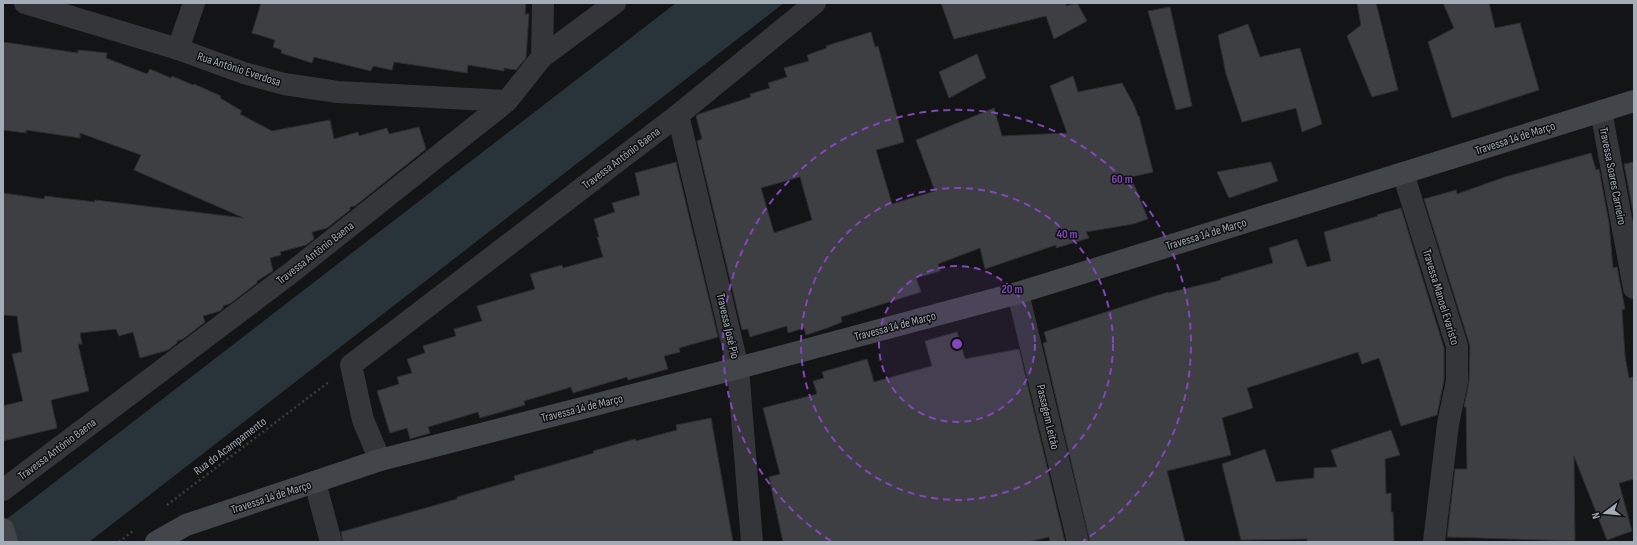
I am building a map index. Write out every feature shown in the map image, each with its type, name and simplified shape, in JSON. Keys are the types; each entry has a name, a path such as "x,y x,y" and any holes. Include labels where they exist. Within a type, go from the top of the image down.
{"street":[{"name":"Rua Antônio Everdosa","path":"25,3 178,49 244,73 284,84 338,92 507,101"},
{"path":"178,49 194,3"},
{"path":"542,57 543,3"},
{"name":"Travessa Antônio Baena","path":"3,490 285,277 507,101 542,57 615,3"},
{"name":"Travessa Antônio Baena","path":"351,365 678,115 815,3"},
{"name":"Travessa 14 de Março","path":"156,542 186,525 380,460 738,368 1018,293 1634,101"},
{"name":"Travessa Soares Carneiro","path":"1601,111 1634,288"},
{"name":"Travessa José Pio","path":"678,115 738,368 752,542"},
{"name":"Travessa Manoel Evaristo","path":"1403,173 1457,346 1457,381 1448,424 1434,542"},
{"name":"Passagem Leitão","path":"1018,293 1078,542"},
{"path":"351,365 363,420 380,460"},
{"path":"316,482 330,542"},
{"path":"3,530 7,542"}],"path":[{"name":"Rua do Acampamento","path":"163,508 351,365"},
{"path":"119,542 138,528"}],"shaded area":[{"path":"676,3 784,3 89,542 3,542 3,522"}],"building":[{"path":"261,3 526,3 525,14 529,14 526,58 516,70 504,68 504,71 468,65 467,73 394,62 392,70 373,66 371,71 314,57 312,63 281,53 282,50 273,47 275,40 252,33"},
{"path":"941,3 1066,3 1066,6 1077,3 1087,21 1054,39 1046,16 954,39"},
{"path":"1357,3 1376,3 1398,90 1372,97 1347,36 1361,25"},
{"path":"1443,3 1489,3 1495,28 1520,23 1539,90 1452,118 1428,42 1454,28"},
{"path":"1170,7 1192,106 1176,110 1148,11"},
{"path":"1248,24 1260,57 1300,48 1322,124 1302,132 1296,108 1242,122 1226,74 1218,35"},
{"path":"871,32 875,47 878,46 904,142 876,150 892,204 935,191 916,140 994,108 1002,136 1067,133 1050,86 1073,76 1078,92 1122,83 1134,105 1139,116 1153,172 1131,177 1148,219 1133,224 1086,232 1089,238 1056,248 1056,245 985,269 980,248 938,264 940,271 916,278 921,292 841,317 842,322 806,335 804,328 788,333 787,326 750,337 748,329 742,330 697,141 702,139 696,116 751,97 750,94 770,88 768,83 787,77 784,68 809,61 807,55 827,48 826,46","holes":["800,177 812,220 774,233 761,188"]},
{"path":"3,42 78,53 78,50 107,53 106,58 147,74 150,69 171,78 172,76 193,85 194,84 221,96 220,98 242,111 240,114 272,131 330,120 334,139 358,132 359,136 387,128 389,134 419,127 426,149 355,206 350,207 350,210 327,228 312,232 314,239 306,245 280,252 281,255 270,258 273,271 257,281 257,283 231,303 223,306 220,311 203,316 205,322 183,339 177,341 177,343 168,350 140,358 133,332 119,336 116,329 80,333 82,344 78,344 89,391 51,400 57,428 3,441 3,406 23,401 12,354 22,352 17,316 3,315 3,193 44,199 45,196 95,202 95,200 244,218 134,170 141,155 80,133 80,138 26,130 26,133 3,130"},
{"path":"977,54 986,78 949,98 939,72"},
{"path":"1591,153 1596,170 1599,169 1609,223 1613,268 1617,267 1625,309 1622,310 1625,356 1629,378 1634,377 1634,479 1619,483 1632,531 1607,540 1574,456 1575,541 1447,537 1455,469 1467,469 1466,407 1464,407 1469,381 1470,346 1424,199 1456,190 1457,194 1505,177"},
{"path":"676,162 718,337 679,348 680,352 664,356 668,369 628,380 627,377 573,393 571,387 524,401 525,405 480,418 478,412 428,427 430,433 410,439 407,428 390,433 377,391 399,384 397,377 412,373 407,359 425,353 423,346 456,336 454,329 482,321 477,306 535,289 530,274 562,265 563,268 603,257 597,237 599,237 594,219 615,212 612,203 640,195 635,173"},
{"path":"1271,162 1278,181 1229,198 1217,172"},
{"path":"1634,162 1634,217 1624,164"},
{"path":"1401,208 1444,348 1444,380 1437,415 1401,426 1379,358 1362,364 1358,352 1247,388 1253,408 1222,418 1231,455 1167,471 1185,542 1090,542 1043,343 1047,342 1044,332 1168,292 1221,280 1221,278 1273,263 1269,248 1297,239 1307,267 1331,261 1324,232"},
{"path":"957,332 965,359 1019,349 1065,542 1050,542 1049,537 1028,542 783,542 769,477 780,474 763,408 817,394 813,381 824,378 822,372 867,359 874,382 932,366 925,341"},
{"path":"711,418 733,542 343,542 341,532 457,499 457,497 515,480 514,476 594,453 593,451 635,439 636,441 677,430 676,425"},
{"path":"1391,430 1400,455 1385,459 1386,494 1391,493 1394,542 1307,542 1307,539 1241,540 1222,464 1265,449 1276,482 1314,478 1314,468 1337,467 1331,450"}]}
